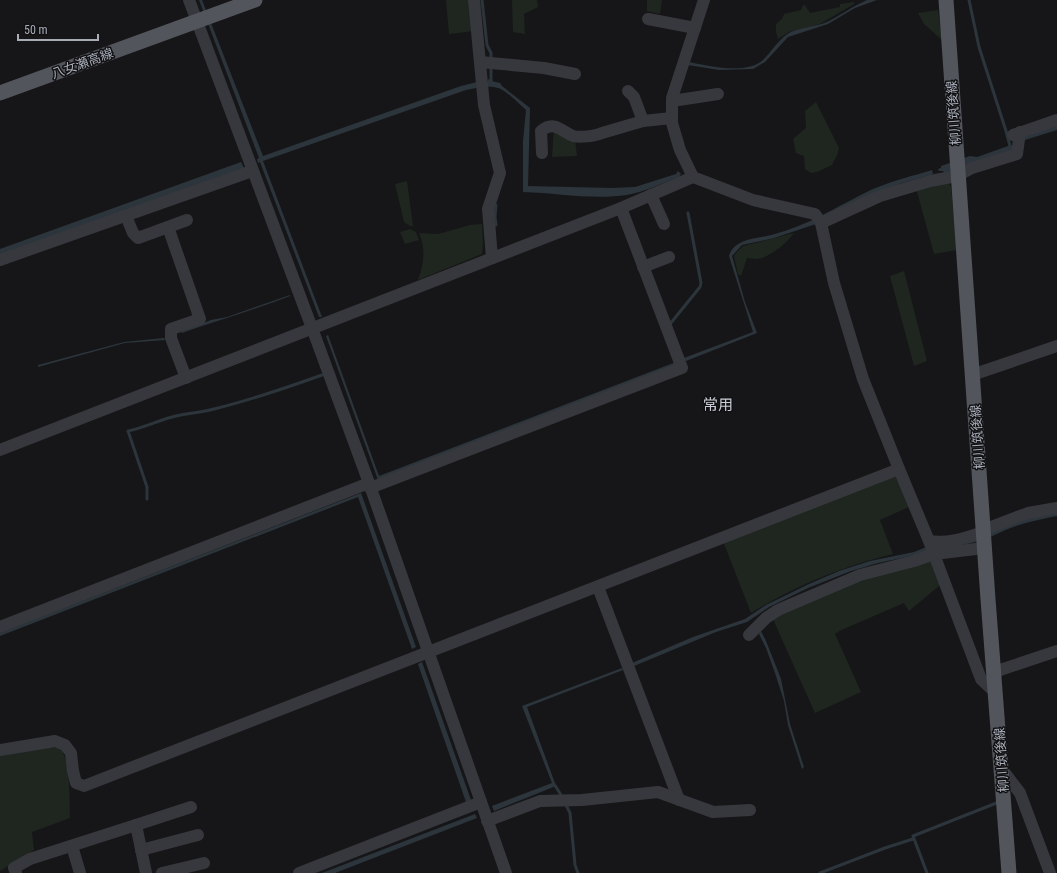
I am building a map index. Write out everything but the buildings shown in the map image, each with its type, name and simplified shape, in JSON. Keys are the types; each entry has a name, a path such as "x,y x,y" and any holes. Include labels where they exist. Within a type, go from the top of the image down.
{"main road":[{"name":"八女瀬高線","path":"0,93 255,0"},
{"name":"柳川筑後線","path":"946,0 957,176 1009,873"}],"street":[{"path":"189,0 370,486 506,873"},
{"path":"474,0 484,105 500,173 488,208 492,258"},
{"path":"704,0 672,98 672,123 680,150 694,177 753,200 815,214 821,223 834,283 863,380 929,541 981,680 996,693"},
{"path":"648,19 695,28"},
{"path":"480,62 544,68 575,74"},
{"path":"628,91 634,97 644,121"},
{"path":"672,101 718,94"},
{"path":"542,153 542,131 546,126 554,126 575,137 598,135 644,121 672,118"},
{"path":"821,223 880,196 930,181 957,176 972,168 1017,154 1015,134 1057,120"},
{"path":"0,260 252,171"},
{"path":"0,450 620,208 694,177"},
{"path":"651,194 664,224"},
{"path":"0,627 682,368 620,208"},
{"path":"126,216 133,233 138,238 187,220"},
{"path":"168,228 200,319 171,329 171,338 186,378"},
{"path":"643,267 669,257"},
{"path":"972,374 1057,346"},
{"path":"0,750 56,741 65,745 71,752 72,771 76,783 84,786 598,587 899,468"},
{"path":"929,541 947,542 964,538 1028,513 1057,508"},
{"path":"749,635 766,618 778,610 860,575 914,562 934,554 984,548"},
{"path":"598,587 679,800"},
{"path":"994,672 1057,651"},
{"path":"1001,768 1020,793 1050,873"},
{"path":"487,821 540,801 582,800 658,792 713,812 750,810"},
{"path":"299,873 481,802"},
{"path":"16,873 14,868 30,859 191,807"},
{"path":"136,825 146,873"},
{"path":"141,850 198,835"},
{"path":"72,846 80,873"},
{"path":"162,873 204,863"}],"shaded area":[{"path":"199,0 202,0 263,156 461,86 477,82 488,82 488,79 500,83 530,108 528,186 612,188 635,187 676,174 678,171 681,174 679,177 640,192 627,195 588,197 523,192 523,141 526,110 505,91 491,87 466,90 263,161 322,317 319,317 260,162 258,163 257,159 259,158"},
{"path":"446,0 469,0 474,31 449,34"},
{"path":"512,0 537,0 538,7 524,14 525,34 513,32"},
{"path":"647,0 662,0 660,14 647,11"},
{"path":"867,0 877,0 855,8 828,24 788,37 765,62 753,69 719,70 688,65 689,62 717,67 737,68 756,65 763,60 778,42 789,33 798,29 827,22"},
{"path":"854,2 854,4 820,24 789,32 778,39 776,24 782,19 784,14 801,10 803,5 805,5 810,13 840,7 840,4"},
{"path":"938,10 942,40 924,24 918,13"},
{"path":"816,102 839,148 832,165 817,172 811,173 805,169 804,156 796,153 793,139 806,128 805,111"},
{"path":"1057,125 1057,130 1025,140 1024,136"},
{"path":"554,128 575,139 577,156 552,157"},
{"path":"1011,145 1015,147 1011,150 970,163 963,168 944,173 938,169 941,168 941,166 970,156 977,157"},
{"path":"241,162 244,168 0,255 0,249"},
{"path":"932,170 933,174 872,194 816,224 774,238 742,245 732,256 745,302 757,333 686,361 684,358 753,332 729,256 731,251 739,243 782,232 809,222 873,189"},
{"path":"407,181 413,226 410,226 404,222 395,184"},
{"path":"946,182 951,187 957,250 934,254 916,188"},
{"path":"482,224 482,254 418,280 422,268 423,256 423,245 419,233 438,234 470,225"},
{"path":"410,229 416,232 419,240 405,244 400,232"},
{"path":"794,233 787,241 767,256 757,259 747,258 741,276 738,274 734,257 743,246"},
{"path":"904,271 927,361 914,366 890,276"},
{"path":"290,295 263,306 182,333 181,332 211,320 227,317"},
{"path":"328,335 379,476 676,362 676,365 378,480 326,336"},
{"path":"164,338 165,340 125,343 38,367 38,365 124,342"},
{"path":"889,476 897,476 909,507 880,520 893,554 856,564 820,578 785,594 751,613 723,541"},
{"path":"361,493 416,647 412,649 358,497 0,636 0,633"},
{"path":"1057,512 1057,516 1020,525 981,541 878,563 851,571 808,588 769,607 747,622 716,632 634,666 632,663 693,637 745,619 766,605 839,571 870,561 914,552 934,544 1027,518"},
{"path":"933,560 940,585 909,611 904,603 835,634 861,692 815,713 772,617 838,586"},
{"path":"761,631 781,679 790,724 804,767 802,769 788,725 784,701 766,648 759,634"},
{"path":"422,662 471,800 466,802 418,664"},
{"path":"622,668 623,670 527,707 556,786 494,811 492,806 552,783 522,706"},
{"path":"44,747 61,748 64,755 69,782 70,818 32,832 34,850 0,871 0,755"},
{"path":"475,814 477,818 335,873 322,873"}],"waterway":[{"path":"482,0 487,45 491,53 491,61"},
{"path":"969,0 979,47 1010,146"},
{"path":"491,66 491,81"},
{"path":"496,205 496,225"},
{"path":"670,324 700,287 701,283 688,213"},
{"path":"147,499 147,487 128,431 172,417 241,402 322,375"},
{"path":"554,784 563,798"},
{"path":"927,873 913,836 999,802"},
{"path":"565,803 570,813 575,865 578,873"},
{"path":"820,873 913,839"}],"district":[{"name":"常用","path":"718,405"}]}
